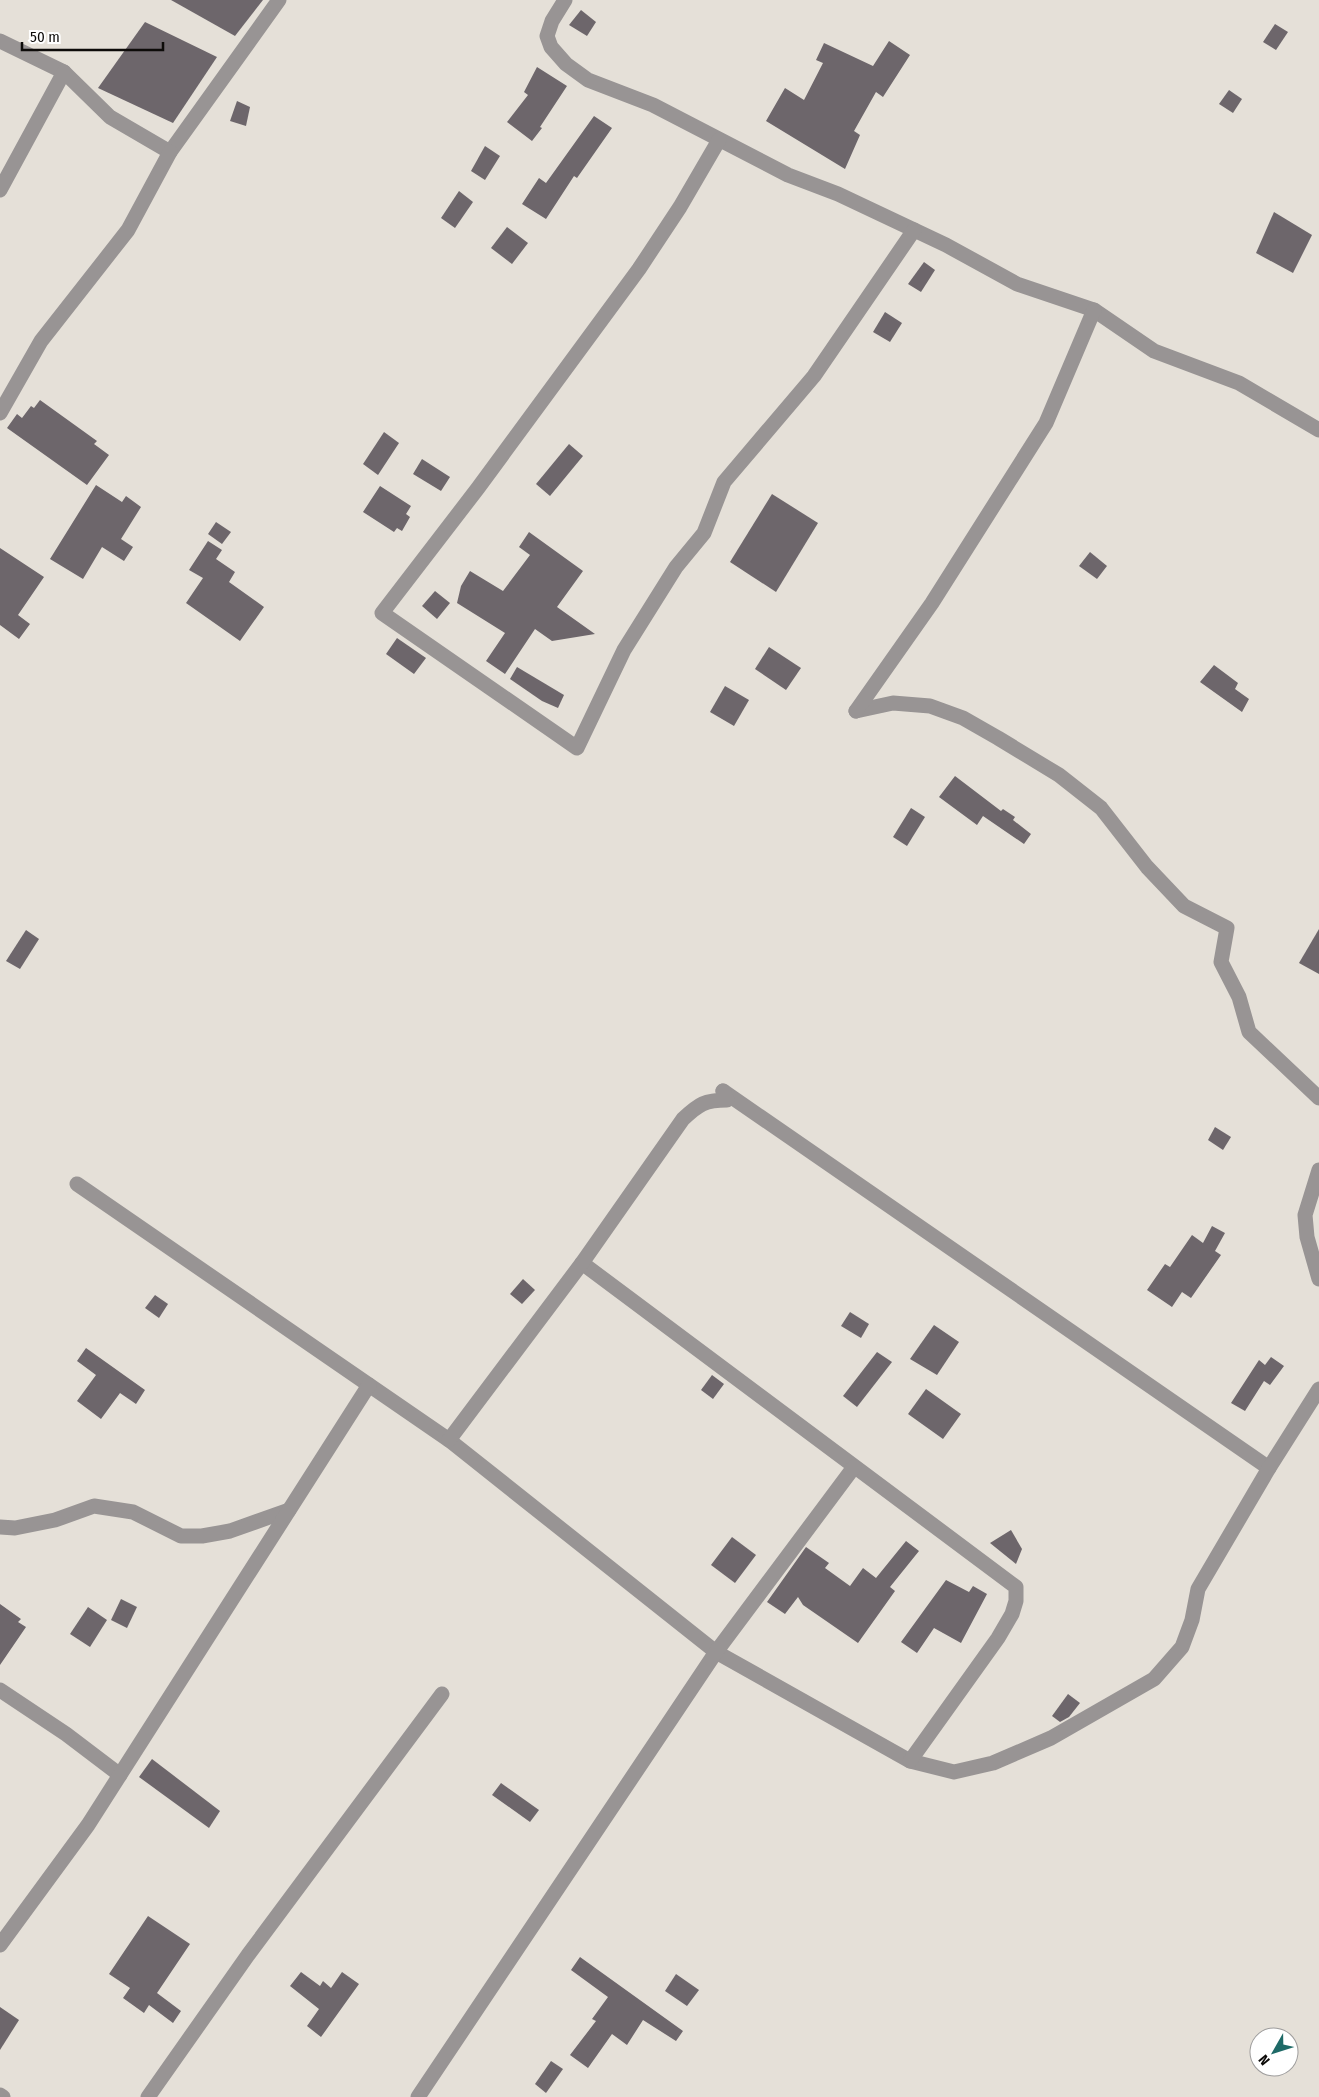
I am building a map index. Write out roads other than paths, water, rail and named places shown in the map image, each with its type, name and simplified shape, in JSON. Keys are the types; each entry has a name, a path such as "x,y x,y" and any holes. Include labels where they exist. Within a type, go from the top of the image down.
{"street":[{"path":"0,413 41,341 128,230 170,152 279,0"},
{"path":"565,0 552,21 547,36 550,47 566,64 588,80 653,105 788,175 838,194 946,245 1017,284 1094,310 1154,351 1239,383 1319,430"},
{"path":"0,41 64,72 110,117 170,152"},
{"path":"0,190 64,72"},
{"path":"719,140 680,207 649,254 478,488 382,613 577,748 624,650 676,567 704,533 724,482 814,376 914,230"},
{"path":"1094,310 1046,423 932,603 856,711 894,703 930,706 963,718 1059,775 1101,808 1147,867 1184,906 1227,928 1221,962 1239,997 1249,1032 1319,1098"},
{"path":"449,1440 582,1263 684,1119 697,1105 712,1100 727,1100 724,1090 1270,1468"},
{"path":"1319,1170 1304,1215 1307,1238 1319,1279"},
{"path":"77,1184 449,1440 716,1652 910,1761 954,1772 993,1763 1051,1738 1154,1679 1182,1647 1192,1620 1198,1589 1319,1389"},
{"path":"582,1263 1016,1587 1016,1601 1012,1614 998,1638 910,1761"},
{"path":"0,1945 88,1825 369,1385"},
{"path":"418,2097 716,1652 854,1467"},
{"path":"0,1527 15,1528 55,1520 94,1506 133,1512 181,1536 202,1536 230,1531 289,1510"},
{"path":"0,1690 66,1734 120,1775"},
{"path":"148,2097 248,1955 442,1694"}]}
